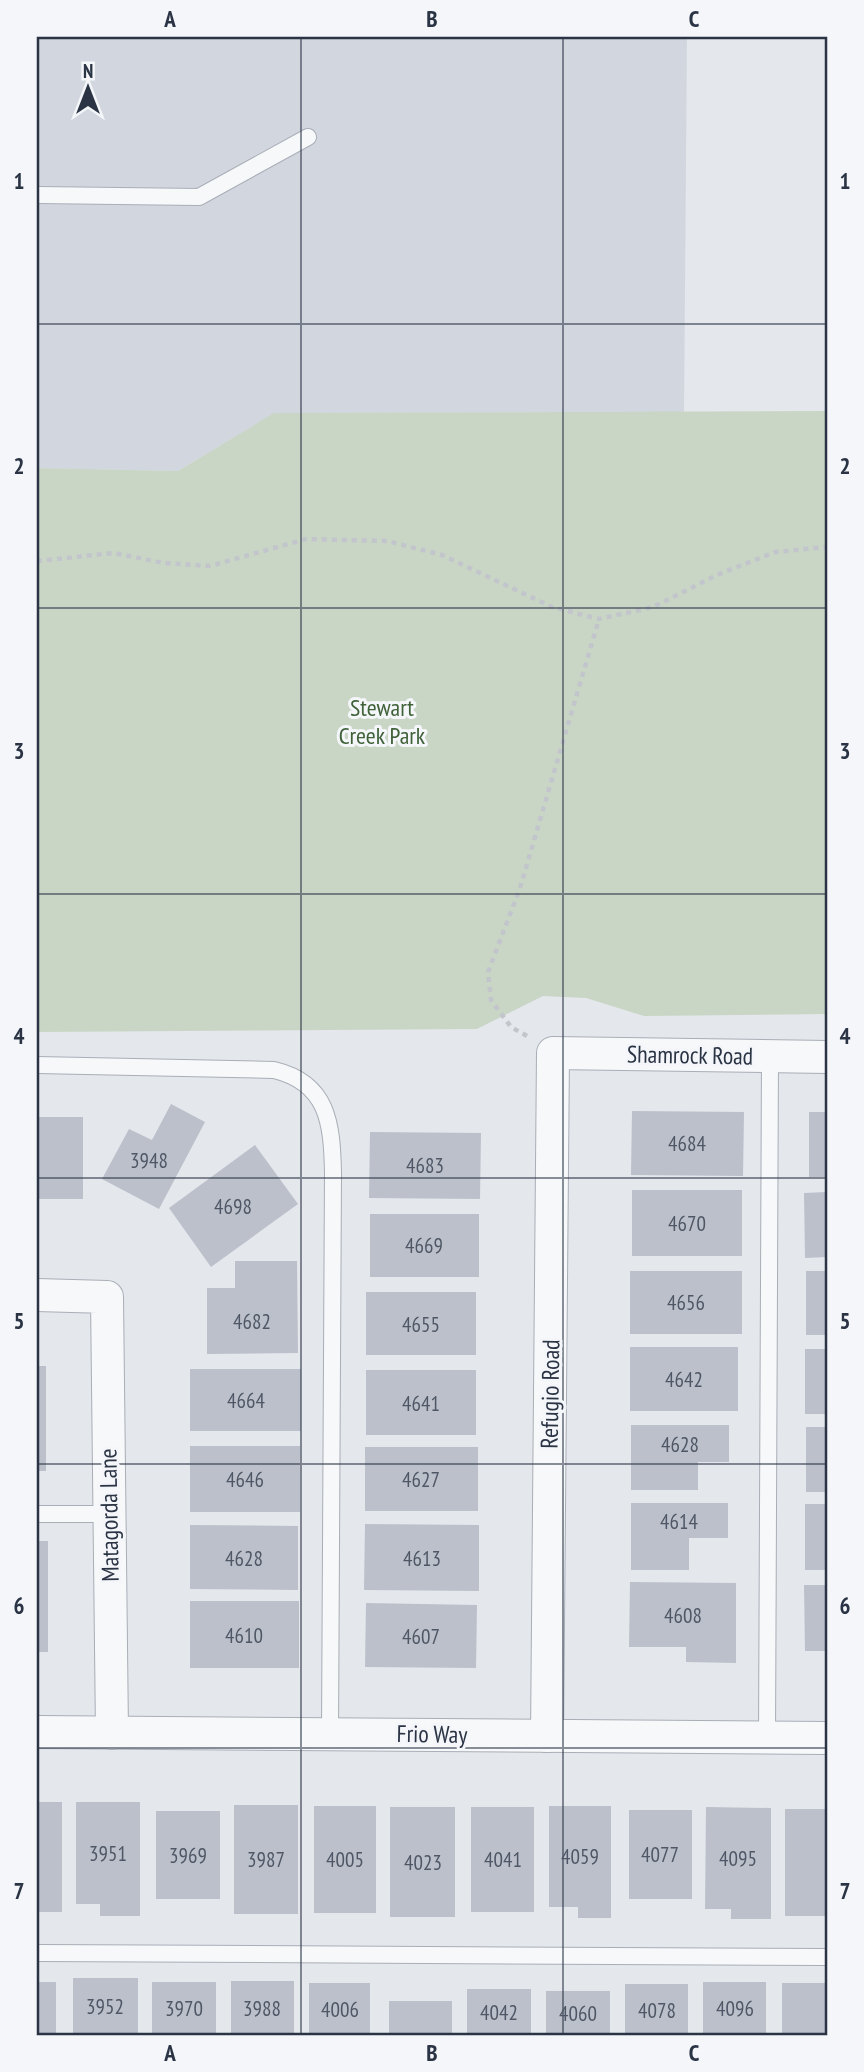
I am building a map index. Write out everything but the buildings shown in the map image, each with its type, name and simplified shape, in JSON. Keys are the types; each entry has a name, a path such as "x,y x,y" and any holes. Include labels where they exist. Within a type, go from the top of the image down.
{"street":[{"name":"Shamrock Road","path":"554,1053 827,1057"},
{"name":"Refugio Road","path":"547,1735 554,1053"},
{"name":"Matagorda Lane","path":"37,1296 107,1297 112,1733"},
{"name":"Frio Way","path":"37,1732 827,1738"}],"lane":[{"path":"37,195 199,197 308,137"},
{"path":"767,1738 770,1056"},
{"path":"37,1065 274,1070 296,1075 311,1086 320,1101 333,1144 330,1733"},
{"path":"37,1514 109,1514"},
{"path":"37,1953 827,1957"}],"path":[{"path":"37,561 114,553 164,563 210,566 306,539 387,541 442,555 552,607 599,619 653,607 717,575 775,552 827,547"},
{"path":"554,1053 511,1027 491,1000 488,972 520,888 599,619"}],"shaded area":[{"path":"37,37 687,37 684,412 275,413 178,471 37,468"}],"green space":[{"name":"Stewart Creek Park","path":"827,411 827,1014 644,1016 586,998 543,996 477,1029 37,1032 37,468 178,471 274,413"}]}
